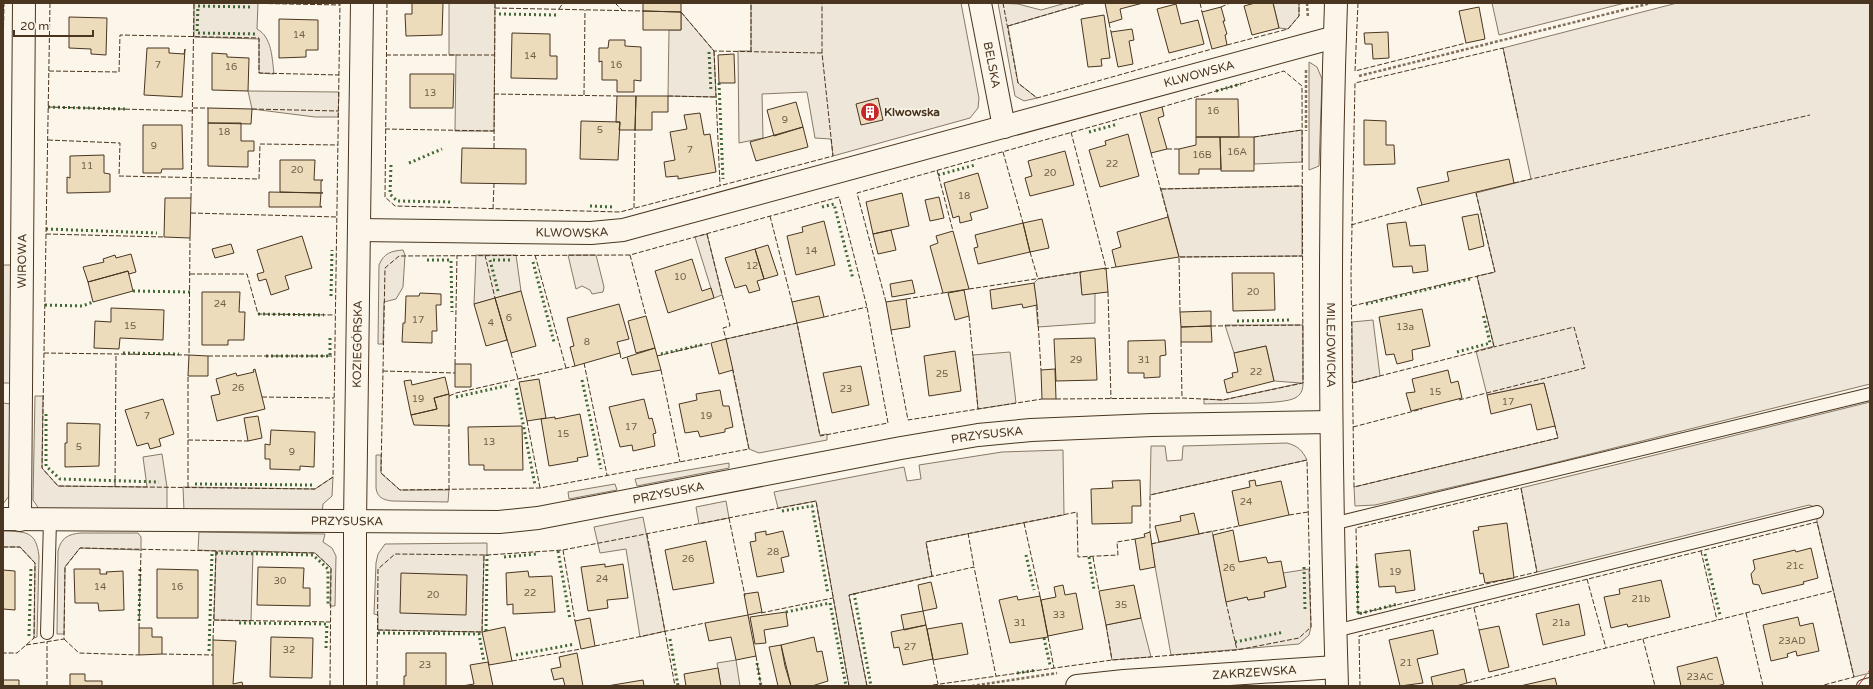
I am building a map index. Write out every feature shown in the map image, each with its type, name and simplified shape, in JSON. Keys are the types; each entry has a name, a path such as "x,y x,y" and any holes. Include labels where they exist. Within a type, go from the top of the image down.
{"street":[{"name":"WIROWA","path":"12,520 24,3"},
{"name":"KOZIEGÓRSKA","path":"355,686 355,522 362,3"},
{"name":"BELSKA","path":"980,3 1004,128"},
{"name":"MILEJOWICKA","path":"1336,3 1331,422 1336,676"},
{"name":"KLWOWSKA","path":"359,230 578,233 623,230 1004,128 1335,37"},
{"name":"PRZYSUSKA","path":"12,520 476,523 538,518 901,448 978,435 1032,430 1152,425 1331,422"},
{"name":"ZAKRZEWSKA","path":"1077,686 1132,680 1336,676"}],"lane":[{"path":"1332,524 1870,394"},
{"path":"1335,631 1817,512"},
{"path":"47,633 50,520"},
{"path":"1862,686 1870,684"}],"path":[{"path":"1306,135 1306,64 1302,31 1308,20 1307,3"},
{"path":"1334,83 1651,3"}],"shaded area":[{"path":"194,3 258,3 257,29 266,37 272,55 274,74 259,73 259,39 194,37"},
{"path":"449,3 495,3 494,131 455,131 456,55 449,55"},
{"path":"751,3 961,3 979,98 978,108 970,118 833,156 831,139 815,138 807,92 762,94 763,138 739,143 738,51 751,51"},
{"path":"998,3 1018,4 1041,10 1066,3 1086,3 1008,26 1018,83 1037,98 1024,101 1015,96"},
{"path":"1273,3 1299,3 1299,16 1288,29 1279,28"},
{"path":"1492,3 1625,3 1499,35"},
{"path":"1677,3 1870,3 1870,384 1518,472 1375,505 1355,506 1354,487 1558,438 1544,383 1487,395 1476,351 1494,346 1477,276 1495,272 1476,193 1531,179 1503,48"},
{"path":"681,12 714,51 716,97 668,96 669,30 681,30"},
{"path":"1309,62 1317,67 1322,79 1319,166 1309,170"},
{"path":"248,91 339,92 338,117 315,117 252,109"},
{"path":"1302,130 1302,162 1254,164 1254,137"},
{"path":"1302,186 1302,256 1179,257 1161,189"},
{"path":"707,234 722,295 714,298 695,237"},
{"path":"403,250 405,255 403,287 396,299 384,302 383,344 378,344 379,265 388,253"},
{"path":"476,255 516,255 521,291 474,304"},
{"path":"568,255 596,255 604,287 603,292 592,294 590,290 582,286 576,289"},
{"path":"3,265 13,265 11,383 3,383"},
{"path":"1080,272 1082,294 1095,293 1095,323 1038,327 1034,283 1038,279"},
{"path":"1373,320 1380,376 1352,383 1352,322"},
{"path":"797,323 820,435 827,434 827,440 759,453 749,449 726,339"},
{"path":"1225,325 1303,325 1303,386 1299,395 1295,398 1278,402 1204,404 1204,399 1223,400 1301,383 1274,381 1266,346 1234,353"},
{"path":"1010,352 1016,403 978,409 973,355"},
{"path":"35,396 43,396 42,468 58,486 147,487 143,457 162,454 167,487 167,511 39,509 33,500"},
{"path":"1870,402 1870,673 1854,677 1817,522 1817,508 1809,505 1537,572 1521,488"},
{"path":"3,403 11,404 9,496 3,504"},
{"path":"1287,443 1299,449 1307,460 1150,495 1151,446 1165,446 1167,461 1182,460 1183,446"},
{"path":"1063,450 1064,515 926,542 932,576 849,595 867,686 849,686 816,501 778,508 774,492 904,467 907,481 921,479 919,465 1002,452"},
{"path":"376,455 381,455 381,473 400,490 449,490 448,502 392,501 381,498 376,488"},
{"path":"729,463 729,468 637,486 635,479"},
{"path":"333,477 332,496 323,504 322,513 184,511 183,487 315,489"},
{"path":"615,484 617,490 569,499 568,492"},
{"path":"726,501 729,518 699,524 696,507"},
{"path":"643,517 665,631 640,637 626,549 600,553 594,527"},
{"path":"3,531 23,532 32,537 35,541 39,556 37,637 34,638 35,563 20,547 3,547"},
{"path":"1212,531 1226,601 1247,597 1248,600 1264,597 1264,592 1286,587 1283,573 1309,569 1311,627 1309,635 1299,644 1171,655 1151,544"},
{"path":"199,532 325,534 323,542 332,548 336,556 335,606 330,606 331,568 315,553 253,551 251,621 214,620 216,551 198,550"},
{"path":"138,533 141,537 141,550 80,548 65,567 64,634 57,634 58,551 63,540 72,534"},
{"path":"487,543 487,555 484,555 482,632 378,630 378,615 374,614 376,563 378,554 385,544"},
{"path":"1141,618 1151,657 1112,660 1106,625"},
{"path":"736,660 740,686 721,686 717,663"}],"building":[{"path":"412,3 443,3 442,35 406,36 405,14 412,14"},
{"path":"643,3 681,3 681,12 643,11"},
{"path":"1105,3 1143,3 1120,9 1122,19 1109,23"},
{"path":"1255,3 1273,3 1279,28 1252,35 1244,6"},
{"path":"1176,4 1181,24 1198,20 1204,44 1169,53 1157,9"},
{"path":"1221,7 1225,21 1223,21 1227,34 1225,35 1227,45 1212,49 1202,12"},
{"path":"1479,7 1485,39 1466,43 1459,11"},
{"path":"643,11 681,12 681,30 643,30"},
{"path":"1104,15 1110,58 1101,59 1102,66 1088,67 1081,19"},
{"path":"69,17 107,18 106,55 91,54 91,49 69,48"},
{"path":"279,19 318,20 318,50 306,50 306,57 279,58"},
{"path":"1132,29 1134,40 1129,41 1133,64 1118,67 1111,32"},
{"path":"1388,32 1389,58 1373,59 1372,44 1365,44 1364,33"},
{"path":"512,33 550,34 550,56 557,56 557,79 511,78"},
{"path":"609,40 625,40 625,46 641,47 641,81 634,80 634,92 617,92 617,80 602,80 602,61 599,62 599,48 608,48"},
{"path":"147,48 169,48 169,53 184,54 185,49 182,97 144,95"},
{"path":"212,53 227,54 227,57 249,58 248,91 212,90"},
{"path":"734,54 735,83 719,83 718,55"},
{"path":"410,74 454,74 453,108 410,108"},
{"path":"617,96 636,96 635,130 619,130 620,122 616,122"},
{"path":"636,96 668,96 668,112 652,112 652,130 635,130"},
{"name":"Klwowska","path":"878,98 883,120 861,125 856,104"},
{"path":"1196,99 1238,99 1239,137 1196,137"},
{"path":"796,102 803,127 774,136 767,110"},
{"path":"1162,107 1164,116 1158,118 1167,149 1151,153 1140,113"},
{"path":"208,108 252,109 251,124 208,123"},
{"path":"700,113 704,135 710,134 716,172 678,179 678,176 666,177 664,162 675,160 670,132 687,129 684,115"},
{"path":"1364,120 1386,121 1386,145 1394,145 1395,164 1364,165"},
{"path":"581,121 620,122 618,160 580,159"},
{"path":"208,123 241,123 241,141 254,141 254,151 248,151 248,167 208,166"},
{"path":"143,125 182,125 183,169 162,169 161,173 143,173"},
{"path":"803,127 808,147 756,161 750,142"},
{"path":"1128,134 1139,176 1100,187 1089,150 1106,145 1105,141"},
{"path":"1196,137 1220,137 1221,169 1199,169 1199,174 1179,174 1179,149 1196,145"},
{"path":"1220,137 1254,137 1254,171 1221,171"},
{"path":"462,148 526,149 526,184 461,183"},
{"path":"1065,151 1074,185 1030,196 1025,178 1032,176 1028,161"},
{"path":"104,155 104,173 110,174 110,192 67,193 67,177 70,178 70,156"},
{"path":"1509,159 1514,183 1422,205 1417,188 1449,181 1447,172"},
{"path":"280,160 315,160 314,180 323,180 321,181 321,192 323,193 280,192"},
{"path":"978,173 988,208 970,213 972,220 960,223 959,216 953,218 944,183"},
{"path":"269,192 321,193 320,206 322,207 269,207"},
{"path":"902,193 909,226 873,234 866,202"},
{"path":"939,197 944,218 930,221 925,200"},
{"path":"165,198 191,198 190,238 164,237"},
{"path":"1478,214 1484,246 1469,250 1462,217"},
{"path":"1168,217 1179,257 1116,267 1112,250 1121,247 1117,232"},
{"path":"1042,219 1049,248 1030,252 1023,223"},
{"path":"824,221 835,265 796,275 787,236 803,232 802,227"},
{"path":"1406,222 1410,246 1425,245 1428,271 1413,273 1412,266 1393,267 1387,224"},
{"path":"1023,223 1030,252 978,264 974,248 978,247 975,235"},
{"path":"891,230 896,250 878,254 873,234"},
{"path":"953,231 969,289 943,293 930,246 938,243 936,236"},
{"path":"302,236 312,268 285,276 289,289 271,295 266,279 259,281 257,274 264,272 257,250"},
{"path":"231,244 234,253 215,258 212,249"},
{"path":"768,245 778,275 764,279 755,249"},
{"path":"755,249 764,279 757,281 760,290 749,293 746,285 735,288 725,258"},
{"path":"131,254 136,272 129,274 128,271 88,282 83,267 104,262 103,259 115,255 116,258"},
{"path":"692,259 702,291 711,288 714,298 668,313 655,271"},
{"path":"1106,268 1108,292 1082,295 1080,272"},
{"path":"128,271 133,291 93,302 88,282"},
{"path":"1232,273 1274,273 1275,310 1233,311"},
{"path":"912,280 915,293 892,297 890,284"},
{"path":"1034,283 1037,305 1023,308 1022,304 992,309 990,290"},
{"path":"964,290 969,316 955,320 948,293"},
{"path":"521,291 536,346 511,353 495,298"},
{"path":"202,292 240,292 239,312 245,312 244,340 228,340 228,345 202,345"},
{"path":"420,293 441,294 441,305 436,305 437,331 432,331 432,343 402,342 403,323 405,323 406,296 419,296"},
{"path":"819,296 824,317 797,323 792,302"},
{"path":"495,298 507,340 486,346 474,304"},
{"path":"906,299 910,327 891,330 886,302"},
{"path":"619,304 629,339 617,342 620,353 575,366 570,347 574,346 567,318"},
{"path":"111,308 164,310 163,340 120,338 119,349 94,348 95,321 111,322"},
{"path":"1422,309 1430,346 1412,350 1413,360 1397,364 1394,354 1386,355 1379,317"},
{"path":"1211,311 1211,326 1181,327 1180,312"},
{"path":"646,316 655,348 636,353 628,321"},
{"path":"1211,326 1212,342 1181,342 1181,327"},
{"path":"1095,338 1097,380 1056,381 1054,339"},
{"path":"726,339 733,370 719,374 711,343"},
{"path":"1165,340 1166,355 1160,356 1160,377 1144,378 1144,373 1128,373 1128,341"},
{"path":"1266,346 1274,381 1227,393 1224,380 1233,377 1232,373 1238,372 1234,353"},
{"path":"655,348 661,370 632,375 627,357"},
{"path":"955,351 961,391 929,396 924,356"},
{"path":"189,355 208,356 208,376 188,376"},
{"path":"455,364 471,364 471,387 455,387"},
{"path":"861,366 869,405 832,413 823,373"},
{"path":"255,369 265,409 217,421 211,396 220,394 216,379 236,373 237,376 254,372 253,370"},
{"path":"1055,369 1056,399 1042,399 1041,370"},
{"path":"1448,370 1451,383 1458,381 1462,398 1411,411 1406,393 1415,392 1412,379"},
{"path":"445,377 449,394 434,398 437,409 411,415 404,381 411,380 412,385"},
{"path":"539,379 546,418 527,421 519,382"},
{"path":"1544,383 1555,426 1537,430 1531,404 1491,414 1487,395"},
{"path":"720,390 723,406 729,406 733,427 725,429 725,432 700,437 698,431 685,433 679,404 697,400 696,394"},
{"path":"449,394 449,426 414,425 411,415 437,409 434,398"},
{"path":"163,399 174,434 159,439 161,446 150,449 148,443 137,446 125,410"},
{"path":"644,399 649,419 652,418 656,433 653,434 655,446 633,451 632,445 620,447 609,407"},
{"path":"580,414 588,456 577,458 578,461 549,466 541,419 555,417 555,419"},
{"path":"258,416 262,438 248,441 244,418"},
{"path":"67,423 100,424 99,466 65,467"},
{"path":"522,426 523,470 484,470 484,465 469,465 468,427"},
{"path":"271,430 315,432 314,467 300,466 300,470 270,469 270,459 265,459 265,444 270,445"},
{"path":"1140,480 1141,506 1132,506 1132,523 1092,524 1091,489 1113,488 1112,481"},
{"path":"1255,480 1256,486 1281,481 1289,515 1239,526 1232,491 1250,487 1249,481"},
{"path":"1194,513 1199,534 1159,542 1155,526 1181,521 1180,516"},
{"path":"1507,523 1514,578 1485,583 1483,573 1480,574 1473,531 1479,530 1478,527"},
{"path":"1233,530 1239,562 1266,557 1268,563 1281,561 1286,587 1264,592 1265,597 1248,600 1247,597 1226,602 1213,535"},
{"path":"766,531 766,535 783,531 789,556 781,558 784,572 757,577 750,542 756,541 755,533"},
{"path":"1150,532 1155,567 1140,570 1135,539 1145,537 1144,534"},
{"path":"706,541 714,583 673,590 665,550"},
{"path":"1811,548 1818,578 1803,582 1804,584 1762,594 1759,585 1753,584 1751,574 1755,569 1753,560 1795,550 1796,552"},
{"path":"1410,550 1415,590 1396,593 1395,586 1379,587 1375,554"},
{"path":"605,564 605,567 623,564 628,598 607,600 608,608 588,611 581,567"},
{"path":"258,567 304,568 303,588 310,588 310,606 257,605"},
{"path":"74,569 100,569 100,574 107,574 106,572 123,571 124,610 99,611 98,603 75,603"},
{"path":"157,569 198,570 198,618 157,618"},
{"path":"3,570 15,571 15,610 3,609"},
{"path":"528,571 529,577 552,576 555,612 513,614 513,604 507,605 506,573"},
{"path":"401,573 467,575 466,615 400,613"},
{"path":"1661,580 1670,617 1628,627 1627,624 1611,628 1604,597 1620,594 1619,589"},
{"path":"931,582 937,608 923,611 918,585"},
{"path":"1063,585 1065,595 1076,593 1083,629 1048,636 1041,600 1056,597 1054,587"},
{"path":"1134,585 1141,618 1106,625 1099,591"},
{"path":"758,592 762,612 748,615 744,594"},
{"path":"1017,596 1018,600 1040,596 1048,637 1010,643 999,600"},
{"path":"1579,604 1585,635 1543,645 1536,614"},
{"path":"923,611 926,625 904,630 901,615"},
{"path":"786,612 788,626 764,630 766,643 755,644 750,617"},
{"path":"748,615 756,656 736,660 731,637 709,641 705,623"},
{"path":"1798,617 1800,626 1813,623 1819,651 1797,656 1796,651 1787,654 1788,657 1771,661 1763,625"},
{"path":"590,618 595,646 581,649 575,621"},
{"path":"962,623 968,654 933,660 927,629"},
{"path":"926,625 933,659 903,665 899,647 894,648 891,632"},
{"path":"1499,626 1509,667 1489,672 1479,630"},
{"path":"505,627 512,661 489,665 482,632"},
{"path":"139,628 152,628 152,637 162,637 162,654 139,655"},
{"path":"1433,630 1438,654 1417,659 1423,683 1400,686 1389,640"},
{"path":"271,637 313,638 312,678 270,677"},
{"path":"814,637 817,652 822,651 828,681 812,686 791,686 781,645"},
{"path":"213,640 236,641 233,684 242,682 243,686 213,686"},
{"path":"781,645 791,686 778,686 769,647"},
{"path":"406,653 446,653 446,686 404,686 404,676 406,676"},
{"path":"577,653 583,686 565,686 563,678 554,680 551,669 561,667 559,657"},
{"path":"1717,657 1724,684 1717,686 1681,686 1677,667"},
{"path":"488,662 493,686 462,686 474,684 470,665"},
{"path":"718,668 721,686 686,686 684,674"},
{"path":"1464,669 1467,683 1456,686 1433,686 1431,677"},
{"path":"70,674 85,674 85,681 102,681 102,686 70,686"},
{"path":"1555,678 1557,686 1520,686"},
{"path":"3,680 19,680 19,686 3,686"},
{"path":"643,680 644,686 607,686"}],"hedge":[{"path":"250,7 198,6 197,33 258,34"},
{"path":"499,14 558,15"},
{"path":"709,52 711,91"},
{"path":"719,83 723,179"},
{"path":"1216,91 1241,84"},
{"path":"48,107 127,109"},
{"path":"1089,132 1118,124"},
{"path":"409,163 442,149"},
{"path":"391,165 390,194 397,201 453,202"},
{"path":"938,175 975,165"},
{"path":"822,207 834,204 853,279"},
{"path":"590,206 613,207"},
{"path":"46,229 157,233"},
{"path":"331,296 332,250"},
{"path":"427,260 451,260 452,312"},
{"path":"498,291 490,260 512,260"},
{"path":"533,262 554,342"},
{"path":"1366,304 1470,279"},
{"path":"133,291 190,292"},
{"path":"45,305 82,306 93,302"},
{"path":"258,314 324,315"},
{"path":"1457,352 1490,343 1483,314"},
{"path":"1237,321 1292,320"},
{"path":"266,356 330,356 330,336"},
{"path":"661,354 705,344"},
{"path":"123,353 179,354"},
{"path":"582,380 601,469"},
{"path":"456,397 510,385"},
{"path":"516,388 535,485"},
{"path":"46,414 46,466 60,479 159,482"},
{"path":"195,484 313,485"},
{"path":"782,511 812,506 828,594"},
{"path":"558,551 570,619"},
{"path":"209,651 212,553"},
{"path":"216,553 313,555 328,569 328,605"},
{"path":"504,557 537,554"},
{"path":"1705,554 1720,615"},
{"path":"486,631 487,555"},
{"path":"1026,555 1034,590"},
{"path":"1089,557 1094,590"},
{"path":"1357,566 1358,614 1398,604"},
{"path":"29,636 31,567"},
{"path":"1304,567 1305,610"},
{"path":"139,621 140,569"},
{"path":"854,593 871,686"},
{"path":"786,612 830,603 846,686"},
{"path":"239,623 327,624 326,648"},
{"path":"1235,642 1284,632"},
{"path":"378,633 479,634 484,662"},
{"path":"1044,638 1050,665"},
{"path":"670,639 678,686"},
{"path":"516,655 575,644"},
{"path":"757,663 761,686"},
{"path":"1017,673 1037,670"}],"fence":[{"path":"3,56 4,3"},
{"path":"50,3 42,468 58,486 315,489 333,477 340,3"},
{"path":"191,198 194,3"},
{"path":"240,3 340,5"},
{"path":"387,3 385,197 395,206 620,212 833,156 822,53 822,3"},
{"path":"494,148 495,3"},
{"path":"559,9 563,3"},
{"path":"615,3 622,10"},
{"path":"751,3 751,52"},
{"path":"1003,3 1018,83 1037,98 1212,49"},
{"path":"1008,26 1086,3"},
{"path":"1200,3 1202,12"},
{"path":"1221,7 1230,3"},
{"path":"1227,45 1288,29 1299,16 1299,3"},
{"path":"1358,3 1355,71 1466,43"},
{"path":"495,8 643,11"},
{"path":"584,95 585,10"},
{"path":"681,12 714,51 822,53"},
{"path":"1109,23 1111,32"},
{"path":"49,71 119,72 120,35 259,38 259,73 339,75"},
{"path":"1518,118 1503,48 1355,83 1351,275 1354,487 1558,438 1555,426"},
{"path":"714,51 720,185"},
{"path":"386,55 494,55"},
{"path":"1056,399 1182,398 1223,400 1303,383 1302,86 1284,71 1162,107"},
{"path":"494,94 617,96"},
{"path":"668,96 716,97"},
{"path":"48,107 193,111"},
{"path":"193,108 208,108"},
{"path":"252,109 338,111"},
{"path":"886,302 857,193 1140,113"},
{"path":"1514,183 1810,115"},
{"path":"385,129 494,131"},
{"path":"634,208 635,130"},
{"path":"1254,137 1302,130"},
{"path":"1071,132 1106,268"},
{"path":"48,140 120,143 119,176 259,179 260,144 338,145"},
{"path":"1167,149 1179,149"},
{"path":"1003,152 1023,223"},
{"path":"1151,153 1168,217"},
{"path":"937,170 953,231"},
{"path":"493,209 494,184"},
{"path":"1161,189 1302,186"},
{"path":"1352,306 1495,272 1476,193"},
{"path":"707,234 730,326 723,328 726,339 797,323 820,436 888,423 867,307 839,197 630,255 399,256 385,268 381,473 400,490 540,488 749,449 733,370"},
{"path":"1351,225 1422,205"},
{"path":"191,213 337,217"},
{"path":"770,216 792,302"},
{"path":"46,234 164,237"},
{"path":"44,353 189,355 190,238"},
{"path":"1030,252 1038,279"},
{"path":"455,364 457,255"},
{"path":"485,255 495,298"},
{"path":"535,255 566,368"},
{"path":"630,255 646,316"},
{"path":"1180,312 1179,257 1302,256"},
{"path":"1104,269 1116,267"},
{"path":"969,289 1082,272"},
{"path":"190,274 247,274 258,314 335,315"},
{"path":"1352,383 1494,347 1477,276"},
{"path":"1108,292 1111,399"},
{"path":"906,299 943,293"},
{"path":"1037,305 1041,370"},
{"path":"824,317 867,307"},
{"path":"969,316 978,409"},
{"path":"1211,326 1303,325"},
{"path":"1459,400 1585,368 1574,327 1494,347"},
{"path":"891,330 908,420 1042,399"},
{"path":"1181,342 1182,398"},
{"path":"657,356 711,343"},
{"path":"511,353 518,379"},
{"path":"620,353 621,359 627,357"},
{"path":"115,487 116,354"},
{"path":"208,356 334,356"},
{"path":"584,363 607,475"},
{"path":"449,396 456,393 575,366"},
{"path":"661,370 680,462"},
{"path":"383,371 455,373"},
{"path":"188,376 188,487"},
{"path":"262,397 334,398"},
{"path":"1353,427 1422,409"},
{"path":"527,421 540,488"},
{"path":"449,424 449,490"},
{"path":"188,440 248,441"},
{"path":"926,686 1112,660 1237,650 1299,638 1311,627 1307,460 1150,495 1150,532"},
{"path":"1521,488 1537,572 1358,614 1356,528 1521,488"},
{"path":"377,686 378,569 395,554 487,555 563,550 816,501 849,686"},
{"path":"932,576 926,542 1077,512 1078,557 1118,555 1117,542 1135,539"},
{"path":"1289,515 1308,512"},
{"path":"729,518 745,596"},
{"path":"1360,686 1359,636 1817,522 1854,677 1820,686"},
{"path":"1024,523 1040,596"},
{"path":"1199,534 1239,526"},
{"path":"968,533 974,567"},
{"path":"647,534 675,686"},
{"path":"1151,544 1159,542"},
{"path":"3,547 20,547 35,563 34,638 17,653 3,653"},
{"path":"26,645 64,639 65,567 80,548 315,553 331,568 330,686"},
{"path":"139,628 141,550"},
{"path":"563,550 575,621"},
{"path":"213,640 216,551"},
{"path":"1701,551 1717,620"},
{"path":"378,630 482,632 484,555"},
{"path":"1093,557 1099,591"},
{"path":"867,686 849,595 974,567 996,676"},
{"path":"1587,579 1606,648"},
{"path":"1467,683 1833,591"},
{"path":"761,613 833,598"},
{"path":"1226,602 1237,650"},
{"path":"1474,608 1479,630"},
{"path":"1746,613 1763,686"},
{"path":"214,620 330,622"},
{"path":"595,646 705,623"},
{"path":"1106,625 1112,660"},
{"path":"1048,637 1054,668"},
{"path":"64,639 79,653 139,655"},
{"path":"1643,639 1655,686"},
{"path":"47,642 47,686"},
{"path":"512,661 581,649"},
{"path":"162,654 213,655"},
{"path":"756,656 761,686"},
{"path":"933,660 938,684"}],"power":[{"path":"1858,686 1870,670"}],"place":[{"name":"Klwowska","path":"870,112"}]}
